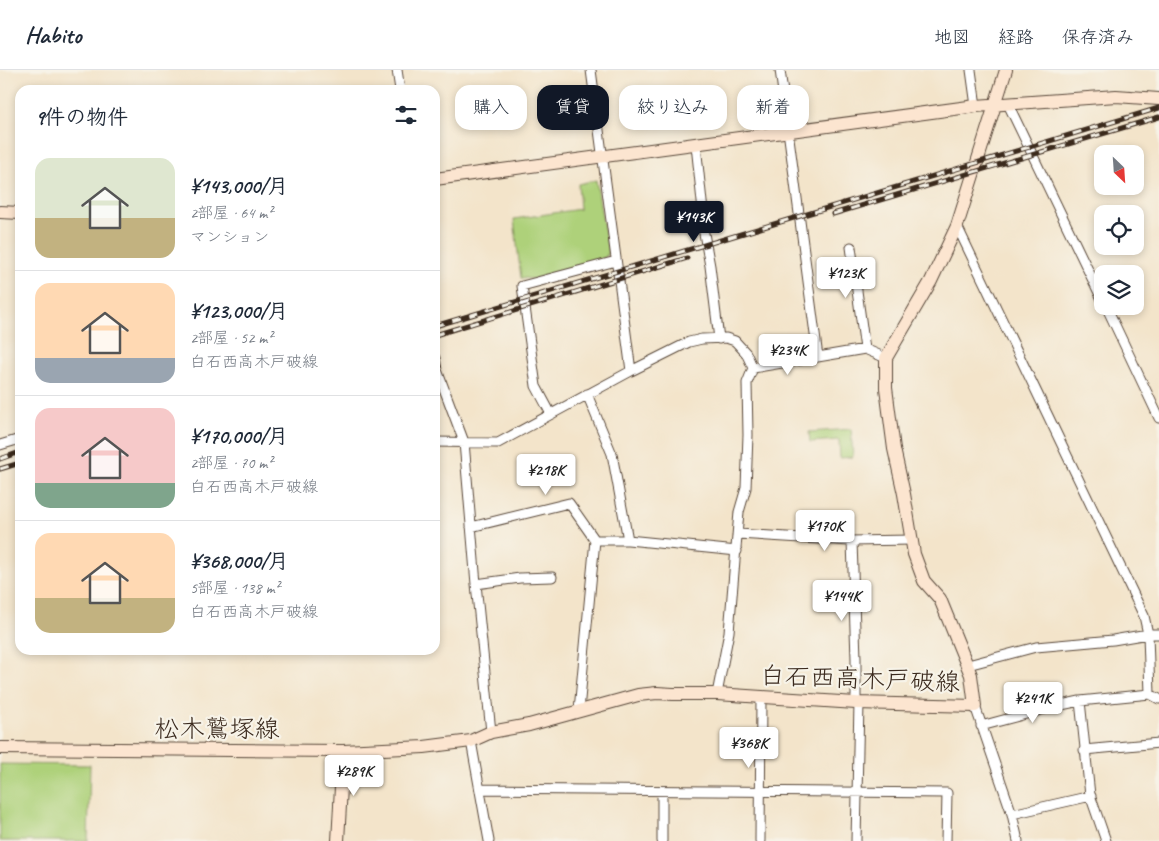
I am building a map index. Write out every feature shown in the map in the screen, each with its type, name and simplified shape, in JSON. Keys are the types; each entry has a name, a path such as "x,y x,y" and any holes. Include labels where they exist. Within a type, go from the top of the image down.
{"main road":[{"path":"886,358 923,296 958,226 1006,70"},
{"path":"440,178 976,106 1116,96 1159,99"},
{"path":"0,212 15,212"},
{"name":"白石西高木戸破線","path":"343,750 424,747 471,741 491,732 529,725 578,710 657,692 857,703 975,706 968,665 940,598 924,581 914,554 892,440 886,388 886,358"},
{"name":"松木鷲塚線","path":"0,748 343,750"},
{"path":"338,841 343,750"}],"street":[{"path":"397,70 399,85"},
{"path":"590,70 631,371"},
{"path":"780,70 818,357"},
{"path":"971,70 976,106"},
{"path":"1008,104 1094,282"},
{"path":"696,145 704,221 702,228 710,266 719,339"},
{"path":"958,226 1081,485 1118,557 1144,616 1148,634 1150,694"},
{"path":"852,247 865,349"},
{"path":"551,414 536,386 522,286 616,261"},
{"path":"1110,315 1159,418"},
{"path":"440,442 498,443 587,394 689,342 702,339 726,338 735,341 746,353 753,368 747,383 746,488 739,512 729,632 717,694"},
{"path":"753,368 788,364 865,349 886,358"},
{"path":"440,378 464,442 491,732"},
{"path":"587,394 612,454 628,540"},
{"path":"0,445 15,440"},
{"path":"471,527 569,503 595,540 578,710"},
{"path":"738,534 852,541 912,540"},
{"path":"595,540 628,540 737,551"},
{"path":"852,541 857,703 856,841"},
{"path":"476,584 520,578 552,577"},
{"path":"968,665 1036,647 1159,634"},
{"path":"981,726 1052,707 1080,702 1150,694 1159,699"},
{"path":"760,841 761,698"},
{"path":"1080,702 1084,750 1091,796 1106,841"},
{"path":"975,706 1012,814 1018,841"},
{"path":"471,741 489,841"},
{"path":"1084,750 1159,743"},
{"path":"481,789 947,793 946,841"},
{"path":"662,791 662,841"},
{"path":"1012,814 1091,796"}],"green space":[{"path":"596,180 608,252 606,257 534,279 521,278 514,219 580,209 578,184"},
{"path":"851,429 853,457 840,458 839,440 810,442 809,432"},
{"path":"0,764 90,765 88,841 0,841"}],"railway":[{"path":"440,324 1159,108"},
{"path":"833,214 1159,117"},
{"path":"440,333 687,258"},
{"path":"0,459 15,454"},
{"path":"0,469 15,464"}]}
